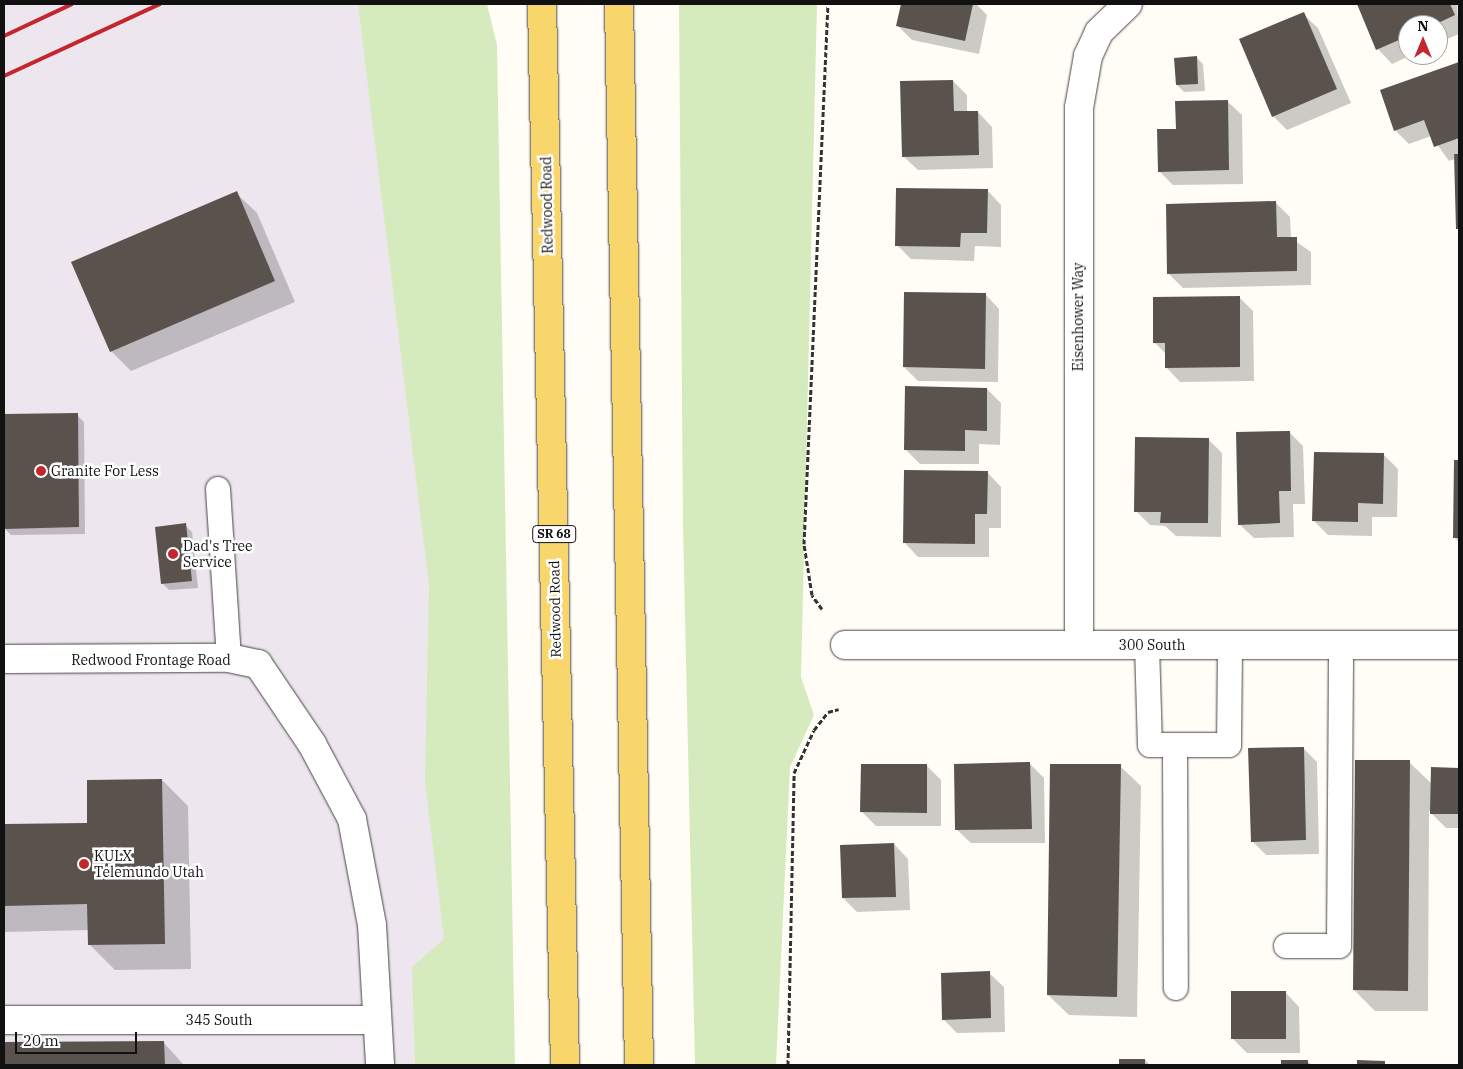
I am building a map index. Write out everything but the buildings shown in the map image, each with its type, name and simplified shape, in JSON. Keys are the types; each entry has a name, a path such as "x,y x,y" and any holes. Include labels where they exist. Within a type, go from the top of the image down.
{"main road":[{"name":"Redwood Road","path":"542,4 565,1065"},
{"path":"619,4 639,1065"}],"street":[{"name":"Eisenhower Way","path":"1079,645 1079,108 1088,56 1099,32 1128,4"},
{"name":"300 South","path":"845,645 1459,645"},
{"name":"Redwood Frontage Road","path":"4,660 229,658 258,664 312,744 352,819 372,925 374,1020 380,1065"},
{"name":"345 South","path":"4,1020 374,1020"}],"lane":[{"path":"218,489 229,658"},
{"path":"1147,645 1150,745 1229,745 1230,645"},
{"path":"1286,946 1339,946 1341,645"},
{"path":"1175,745 1176,988"}],"path":[{"path":"822,609 812,595 804,544 828,4"},
{"path":"788,1065 794,773 814,730 828,712 838,709"}],"shaded area":[{"path":"4,4 471,4 492,1065 4,1065"}],"green space":[{"path":"358,4 487,4 497,45 515,1065 415,1065 412,967 444,939 425,781 429,585"},
{"path":"679,4 817,4 801,677 814,715 790,767 776,1065 695,1065 683,526"}],"railway":[{"path":"4,36 72,4"},
{"path":"4,76 160,4"}],"place":[{"name":"Granite For Less","path":"41,471"},
{"name":"Dad's Tree Service","path":"173,554"},
{"name":"KULX Telemundo Utah","path":"84,864"}]}
